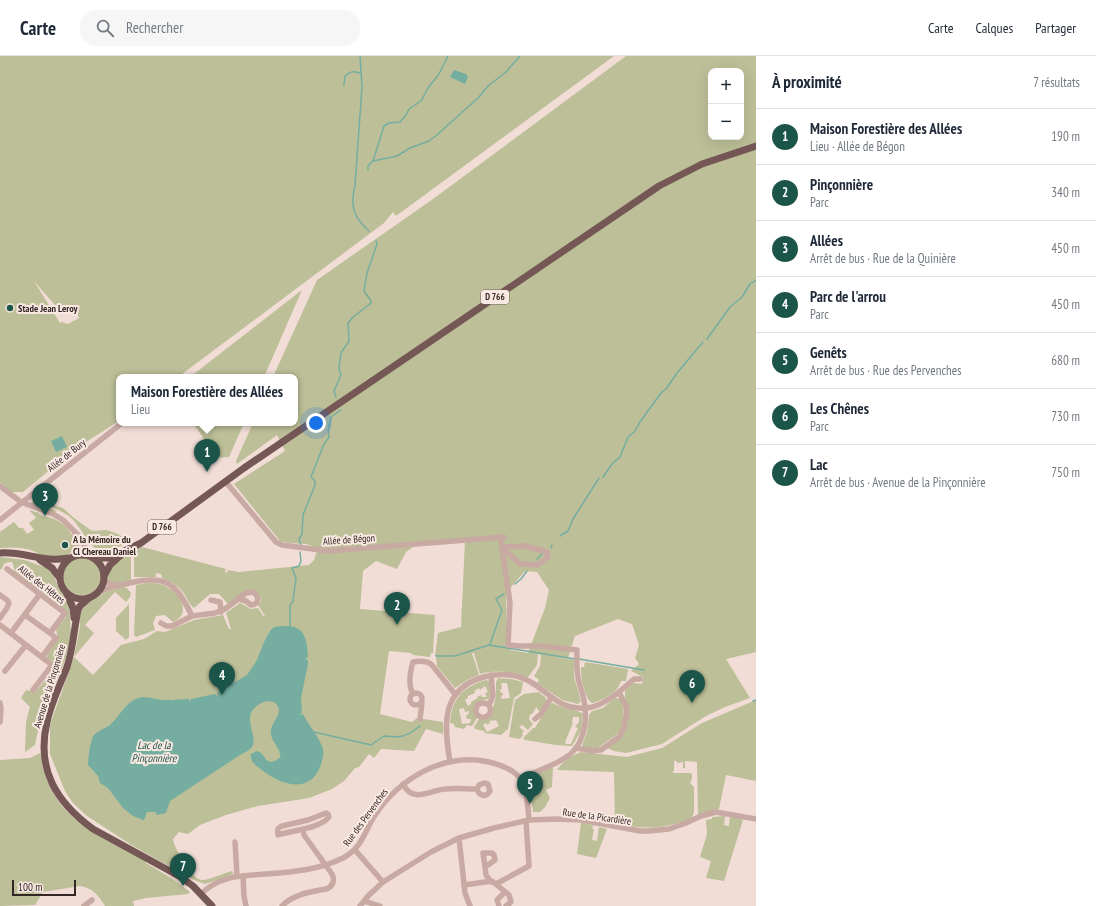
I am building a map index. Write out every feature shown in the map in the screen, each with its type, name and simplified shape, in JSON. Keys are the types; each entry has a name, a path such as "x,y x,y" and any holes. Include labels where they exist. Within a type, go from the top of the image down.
{"main road":[{"name":"D 766","path":"0,553 17,553 54,560 80,554 92,557 110,558 126,551 147,539 225,481 659,186 702,164 756,146"},
{"name":"D 766","path":"104,578 110,565 126,551"},
{"name":"D 766","path":"31,556 48,564 59,577 61,586 67,593"},
{"path":"59,577 63,565 72,557"},
{"path":"67,593 77,598 89,598 102,587 104,578 102,566 92,557"},
{"name":"Avenue de la Pinçonnière","path":"67,593 73,608 73,642 67,667 50,709 47,722 44,746 46,768 50,779 61,799 75,815 93,829 179,876 201,894 212,906"},
{"name":"Avenue de la Pinçonnière","path":"74,628 78,610 80,606 89,598"}],"street":[{"name":"Allée de Bury","path":"0,520 118,426"},
{"name":"Allée de Bégon","path":"225,481 276,542 282,545 328,551 502,537 502,547"},
{"path":"0,486 21,502 59,517 79,536 92,557"},
{"path":"72,529 77,539 72,557"},
{"path":"525,546 547,552 548,557 537,565 520,564 502,547 525,546"},
{"path":"464,885 493,883 530,866 526,794 521,779 566,758 580,743 584,730 586,708 578,679 577,650 508,644 510,603 502,547"},
{"name":"Allée des Hêtres","path":"7,569 65,613 50,633"},
{"path":"104,578 111,584 124,585"},
{"path":"96,593 152,579 160,580 167,583 179,593 192,616"},
{"path":"11,633 40,594"},
{"path":"0,595 9,603 8,608 0,618"},
{"path":"161,623 166,626 172,626 192,616 220,612 239,599"},
{"path":"211,600 220,602 220,612"},
{"path":"25,614 56,638 42,657"},
{"path":"0,625 52,665 33,690"},
{"path":"5,671 26,645"},
{"path":"413,694 410,684 412,665 413,662 416,661 429,662 432,664 455,694"},
{"path":"489,705 493,696 491,675"},
{"path":"450,762 446,720 449,707 455,694 473,681 491,675 506,675 525,680 536,686 551,698 568,706 586,708 602,703 619,692 634,679 640,679"},
{"path":"420,719 423,699 417,692 410,697 410,702 413,705 418,706 422,703"},
{"path":"576,748 597,751 620,736 624,728 627,712 626,706 619,692"},
{"path":"535,719 541,714 551,698"},
{"path":"0,703 0,722"},
{"name":"Rue des Pervenches","path":"201,894 210,885 229,877 295,871 325,865 343,858 355,850 366,834 374,817 387,800 403,784 425,770 450,762 463,760 484,761 508,768 521,779"},
{"path":"403,784 410,792 423,795 444,788 477,789"},
{"name":"Rue de la Picardière","path":"360,906 364,900 383,882 431,852 459,838 528,821 569,819 640,831 649,831 677,826 712,813 721,812 756,819"},
{"path":"326,813 328,814 328,819 301,831 278,835 277,831 278,828 282,826 326,813"},
{"path":"282,906 298,896 329,888 332,886 334,880 332,874 301,831 298,822"},
{"path":"459,838 465,894 470,906"},
{"path":"235,842 246,906"},
{"path":"355,850 383,882"},
{"path":"485,867 486,875 493,883 509,895 512,902 506,906"},
{"path":"499,906 497,900 505,892"},
{"path":"84,906 92,900"},
{"path":"364,900 380,906"}],"green space":[{"path":"0,56 614,56 396,216 393,212 384,223 182,374 116,374 116,423 75,449 23,492 11,492 0,482","holes":["34,281 61,312 69,306 76,310 79,318 68,324 62,322 60,323"]},
{"path":"626,56 756,56 756,652 726,659 750,698 706,716 662,744 626,753 607,748 622,737 626,728 625,690 633,683 642,684 643,677 631,671 639,664 635,658 639,645 632,624 618,619 575,636 568,658 552,656 574,660 574,677 581,701 578,704 562,700 537,683 539,680 534,676 540,666 541,655 538,654 537,665 527,677 516,673 504,672 480,674 474,653 472,653 479,675 469,679 455,688 437,666 436,657 438,657 435,656 438,633 461,627 465,540 417,544 406,552 397,569 376,561 363,571 360,609 435,615 433,653 431,653 430,657 413,655 411,653 389,651 380,714 412,722 417,718 443,722 443,734 426,729 414,751 381,749 374,758 369,754 359,767 355,768 344,781 332,789 309,798 258,806 226,815 200,825 188,834 179,832 173,839 174,843 184,863 198,879 205,880 232,871 233,872 233,874 205,884 194,880 133,846 87,816 73,803 65,791 50,754 50,725 74,657 93,675 121,645 144,639 157,631 165,632 194,620 223,615 229,629 231,629 226,613 240,603 251,609 258,608 264,617 265,616 258,605 261,601 260,596 255,590 229,604 219,594 210,594 194,608 180,589 172,582 162,578 161,574 156,573 156,577 134,577 134,553 138,550 137,548 142,547 226,569 225,572 227,573 228,570 239,572 309,565 314,560 318,548 306,544 280,541 234,484 285,451 277,435 237,464 236,461 252,426 298,426 298,374 274,374 317,280 433,199","holes":["525,571 537,572 549,590 545,608 528,653 511,650 507,629 506,593"]},
{"path":"302,290 265,374 194,374"},
{"path":"195,426 243,426 229,457 217,458"},
{"path":"47,486 48,487 40,493 49,504 63,508 92,531 107,530 118,534 129,542 106,553 94,547 70,517 44,501 39,493"},
{"path":"39,497 48,507 57,511 54,512 31,503"},
{"path":"29,510 60,522 70,531 75,542 75,547 68,555 52,558 23,548 0,548 0,532 14,522 19,528 23,528 27,534 34,530 29,523 36,518"},
{"path":"131,553 131,581 114,584 108,582 111,567"},
{"path":"0,557 25,560 46,568 53,574 58,586 69,601 71,635 65,660 41,715 35,745 25,752 26,722 30,707 21,698 26,690 35,692 50,675 53,662 47,658 47,655 58,639 56,629 66,617 66,614 15,573 12,562 5,563 2,569 0,569"},
{"path":"78,557 86,557 96,562 100,569 100,583 96,590 86,595 78,595 68,590 66,587 63,580 63,572 68,562 71,560"},
{"path":"147,583 161,584 174,592 182,602 182,613 179,618 173,622 165,615 156,616 153,623 155,630 136,637 134,635 136,585"},
{"path":"123,587 127,588 131,593 126,602 115,592 85,625 94,633 74,657 82,609 89,601 103,593"},
{"path":"129,604 129,637 126,640 116,631 116,618"},
{"path":"585,662 628,669 626,681 621,681 617,689 610,695 592,703 587,697 582,681 581,667 584,667"},
{"path":"498,678 523,682 521,693 514,698 508,729 501,735 485,733 484,731 475,729 474,727 479,719 491,715 496,697 496,682","holes":["501,683 507,683 510,698 502,699 501,696 503,693 501,693 500,689 502,689","492,720 496,720 499,726 487,732 483,725 486,723 487,725"]},
{"path":"486,680 490,682 490,696 488,699 480,701 477,718 472,726 467,725 464,729 455,727 454,724 450,723 451,714 456,700 465,690","holes":["485,686 488,692 485,693 487,697 482,697 481,695 468,706 465,700 468,696 475,693 474,691 479,688 480,690","464,708 465,712 469,711 466,716 467,719 471,719 470,723 462,724 459,709"]},
{"path":"539,692 546,698 546,702 540,712 536,707 530,715 529,719 533,724 528,730 522,725 519,727 524,731 520,739 509,737 515,700 524,694"},
{"path":"615,698 621,699 623,703 624,711 620,732 598,748 584,748 582,746 587,732 589,715 592,711 603,708"},
{"path":"756,700 756,781 726,775 719,809 698,815 697,762 685,761 685,768 683,768 683,762 677,763 677,761 674,761 673,771 673,773 692,774 690,783 694,787 694,811 692,818 673,825 654,827 635,827 615,824 614,772 557,770 568,759 581,752 627,757 662,748 702,723"},
{"path":"553,703 583,714 581,731 572,746 525,740 523,738 533,728 535,728 549,704","holes":["573,717 579,717 579,722 575,727 578,728 571,744 566,744 565,742 573,723"]},
{"path":"40,753 45,775 53,793 64,808 77,821 108,841 145,860 146,863 171,878 190,892 188,894 146,898 133,901 134,906 105,906 95,893 88,888 80,886 43,892 35,905 0,906 0,760 30,758"},
{"path":"553,767 552,787 546,790 550,798 540,812 533,812 529,783 534,775"},
{"path":"725,816 724,825 729,826 730,816 743,820 724,881 706,878 711,861 700,857 707,834 706,820 712,819 712,817"},
{"path":"581,823 595,826 593,826 592,829 594,829 592,840 597,841 599,827 607,829 596,858 577,854"}],"water":[{"path":"454,70 466,74 468,77 465,84 450,77"},
{"path":"62,436 67,447 56,452 51,441"},
{"name":"Lac de la Pinçonnière","path":"284,626 296,628 304,634 306,639 308,657 305,659 308,660 308,664 301,698 302,713 300,714 303,714 323,749 320,767 315,776 302,784 286,783 270,776 253,762 251,754 257,751 270,762 282,758 280,757 279,750 273,741 271,734 272,726 278,716 279,709 274,702 266,701 252,711 250,717 254,742 252,747 170,801 166,813 156,815 156,812 147,812 143,820 133,816 123,808 108,788 100,783 98,776 88,765 90,745 94,735 110,725 129,703 139,698 145,697 146,699 146,697 162,700 163,702 163,700 171,700 172,702 172,700 189,699 190,702 191,699 215,694 217,696 217,693 224,685 237,681 247,675 257,660 270,631 274,627"}],"waterway":[{"path":"360,56 362,87 353,205 359,221 369,231"},
{"path":"368,170 368,166 373,161 384,126 389,123 400,122 409,109 421,101 428,88 439,74 448,56"},
{"path":"373,161 397,156 410,148 429,141 479,97 488,86 506,72 520,56"},
{"path":"344,85 345,76 347,74 352,72 360,73"},
{"path":"336,397 334,391 341,375 339,368 341,353 349,341 348,323 371,303 364,291 367,273 377,244 376,241"},
{"path":"707,339 730,307 742,297 750,284 756,280"},
{"path":"603,477 612,464 620,457 628,437 635,431 661,393 666,389 677,373 703,342"},
{"path":"301,545 299,539 302,534 303,515 315,485 315,481 311,477 324,444 329,437 328,430 331,417 341,410"},
{"path":"560,536 568,531 573,519 599,478"},
{"path":"290,626 290,605 293,601 296,578 292,568 299,566 301,561 300,552"},
{"path":"537,559 544,552"},
{"path":"515,584 527,571"},
{"path":"490,644 502,610 496,599 504,594"},
{"path":"436,656 455,656 489,645 575,659"},
{"path":"579,659 644,670"},
{"path":"314,732 371,745 384,736 404,736 420,726"}],"place":[{"name":"Stade Jean Leroy","path":"10,308"},
{"name":"Maison Forestière des Allées","path":"207,472"},
{"name":"Allées","path":"45,516"},
{"name":"A la Mémoire du Cl Chereau Daniel","path":"65,545"},
{"name":"Pinçonnière","path":"397,625"},
{"name":"Parc de l'arrou","path":"222,695"},
{"name":"Les Chênes","path":"692,703"},
{"name":"Genêts","path":"530,804"},
{"name":"Lac","path":"183,886"}]}
